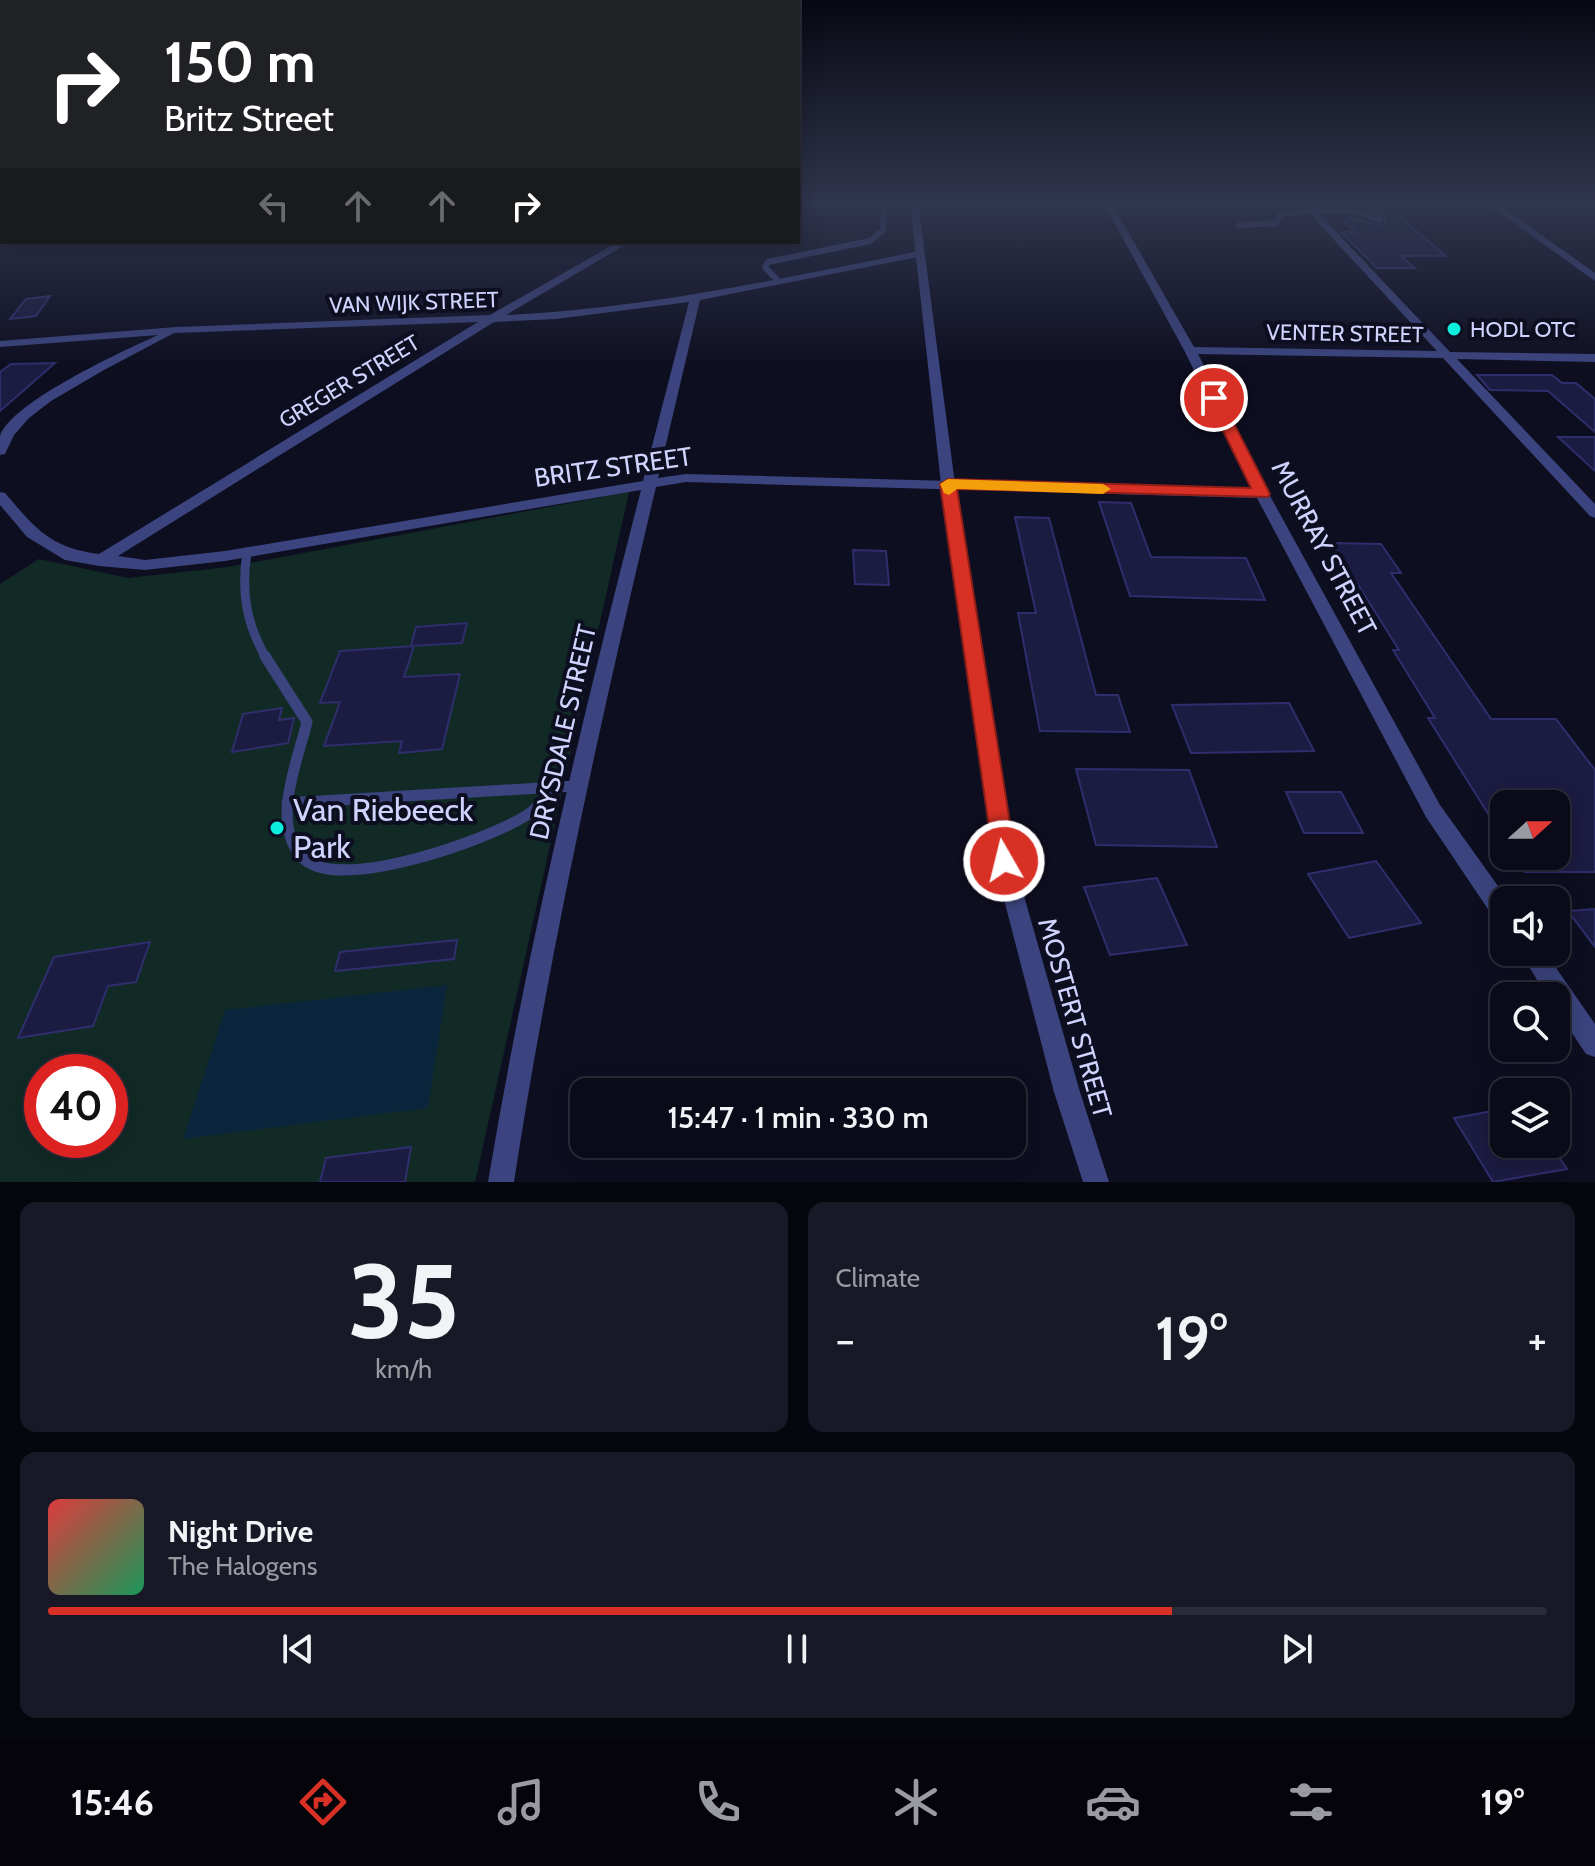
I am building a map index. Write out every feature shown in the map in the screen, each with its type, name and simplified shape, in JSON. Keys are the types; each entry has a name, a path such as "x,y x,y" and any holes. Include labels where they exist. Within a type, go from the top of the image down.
{"street":[{"name":"GREGER STREET","path":"99,561 118,546 489,320 598,257"},
{"name":"VAN WIJK STREET","path":"0,344 176,330 556,316 695,298 903,257"},
{"name":"MOSTERT STREET","path":"920,257 948,484 1004,861 1067,1092 1096,1182"},
{"name":"MURRAY STREET","path":"1138,257 1433,811 1490,893"},
{"path":"1354,257 1595,513"},
{"path":"1566,257 1595,278"},
{"name":"DRYSDALE STREET","path":"501,1182 514,1091 575,786 695,298"},
{"path":"0,451 14,425 41,403 176,330"},
{"name":"VENTER STREET","path":"1190,350 1595,358"},
{"name":"BRITZ STREET","path":"0,496 32,534 70,556 145,565 247,552 651,481 686,478 1262,494"},
{"path":"1541,966 1595,1045"}],"lane":[{"path":"778,281 765,267 768,262 792,257"},
{"path":"247,552 243,575 244,609 256,647 307,722 287,803 294,841 303,861 322,870 351,870 472,842 530,814 550,787"},
{"path":"287,803 575,786"}],"green space":[{"name":"Van Riebeeck Park","path":"629,492 475,1182 0,1182 0,584 39,559 128,578 228,567"}],"water":[{"path":"447,985 428,1108 183,1139 225,1010"}],"building":[{"path":"1366,257 1402,257 1415,268 1377,268"},
{"path":"50,296 36,316 10,319 26,299"},
{"path":"55,363 0,411 0,372 11,364"},
{"path":"1477,375 1552,375 1562,383 1576,383 1595,399 1595,432 1548,391 1490,390"},
{"path":"1558,437 1595,437 1595,471"},
{"path":"1099,502 1131,503 1151,557 1246,558 1265,600 1130,596"},
{"path":"1015,517 1049,518 1096,695 1118,695 1130,732 1040,731 1018,613 1036,613"},
{"path":"1332,543 1381,544 1401,573 1391,573 1491,719 1556,719 1595,770 1595,872 1525,872 1524,870 1570,870 1570,790 1490,790 1490,817 1428,718 1435,718 1393,650 1399,650"},
{"path":"853,550 886,551 889,585 855,584"},
{"path":"467,623 462,643 411,646 416,627"},
{"path":"414,646 404,677 460,674 442,749 399,753 402,741 324,746 340,702 320,703 340,651"},
{"path":"1289,703 1314,751 1191,753 1172,705"},
{"path":"282,708 279,720 294,718 288,743 232,752 243,714"},
{"path":"1076,769 1189,770 1217,847 1096,845"},
{"path":"1286,792 1341,792 1363,833 1304,833"},
{"path":"1376,861 1421,923 1349,938 1308,874"},
{"path":"1157,878 1187,945 1110,955 1084,887"},
{"path":"1595,909 1595,947 1570,914 1570,911"},
{"path":"457,940 454,959 335,971 340,952"},
{"path":"150,942 136,982 108,986 93,1026 18,1038 54,957"},
{"path":"1490,1112 1490,1158 1560,1158 1567,1169 1493,1182 1454,1118"},
{"path":"411,1147 405,1182 320,1182 326,1158"}],"slow traffic":[{"path":"949,490 948,484 1103,489"}],"place":[{"name":"HODL OTC","path":"1454,329"},
{"name":"Van Riebeeck Park","path":"277,828"}],"route":[{"path":"1004,861 948,484 1262,494 1214,398"}]}
